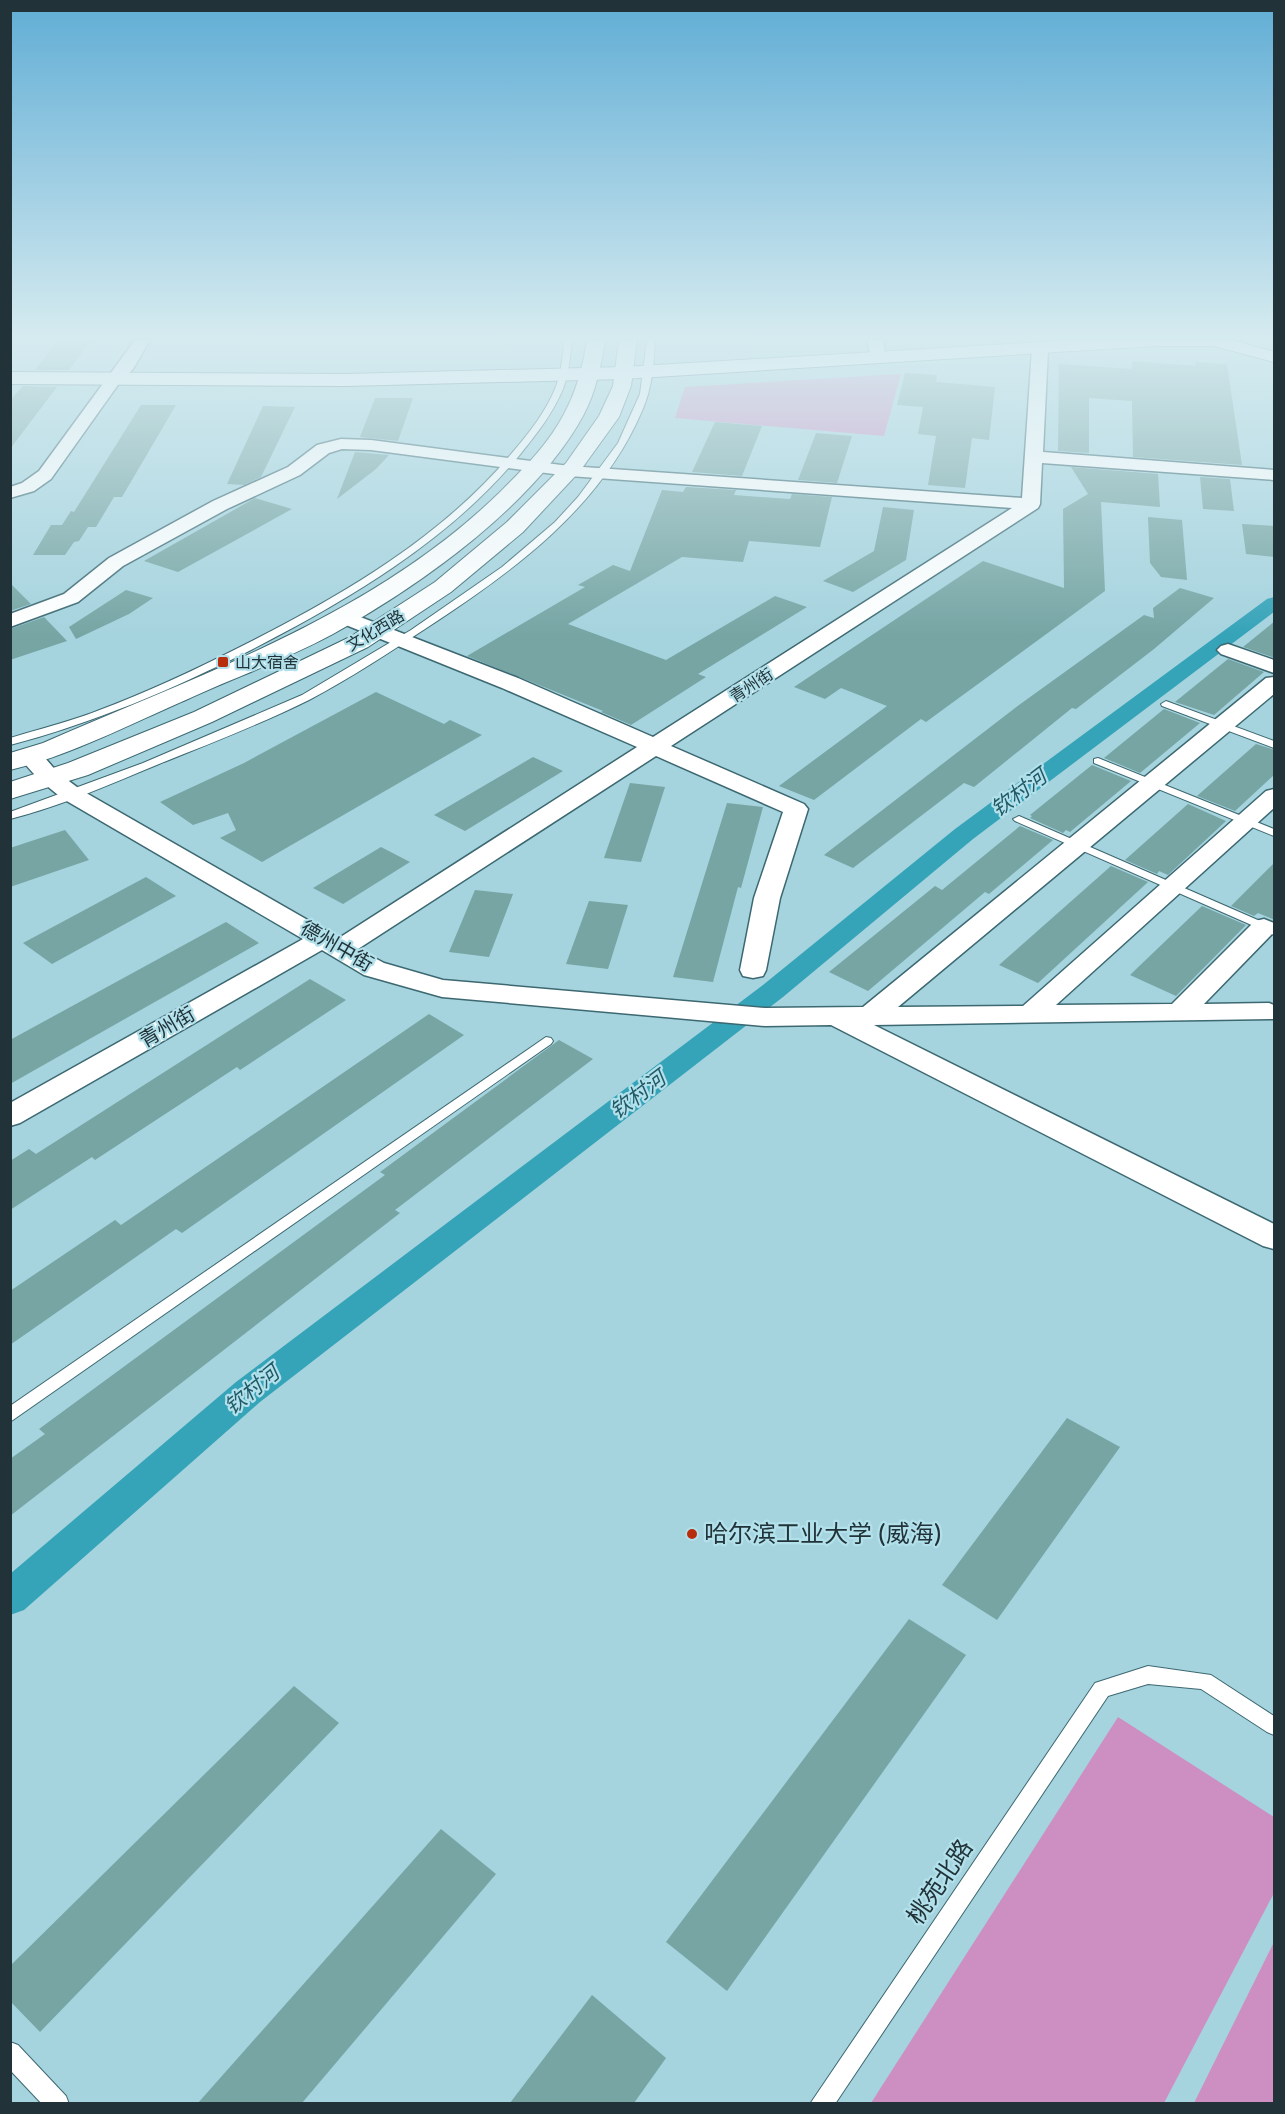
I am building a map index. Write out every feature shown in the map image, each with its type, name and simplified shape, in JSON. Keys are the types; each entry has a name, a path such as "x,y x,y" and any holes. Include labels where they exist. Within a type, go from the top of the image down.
{"main road":[{"name":"文化西路","path":"17,753 179,694 324,629 404,579 476,527 537,467 557,439"},
{"name":"文化西路","path":"10,791 50,778 202,717 359,642 443,587 515,527 569,471 593,439"}],"street":[{"path":"10,493 28,487 45,476 72,439"},
{"path":"10,621 71,598 116,562 220,505 294,471 323,449 341,444 371,445 569,471 1031,504 1035,439"},
{"path":"1034,457 1275,475"},
{"name":"青州街","path":"10,1116 332,943 655,747 1031,504"},
{"path":"343,617 510,683 796,809 767,898 753,970"},
{"path":"1228,650 1275,667"},
{"path":"868,1017 1275,683"},
{"name":"德州中街","path":"17,753 74,795 374,969 442,988 765,1017 1269,1012"},
{"path":"1029,1015 1275,796"},
{"path":"1179,1013 1269,929"},
{"path":"837,1017 1275,1238"}],"lane":[{"path":"17,753 297,621 363,582 442,529 512,464 529,439"},
{"path":"10,816 74,795 304,698 401,641 489,582 554,530 601,473 624,439"},
{"path":"1166,704 1275,745"},
{"path":"1098,761 1275,833"},
{"path":"1019,819 1269,929"},
{"path":"10,1415 546,1041"},
{"name":"桃苑北路","path":"821,2103 1101,1689 1148,1675 1204,1681 1275,1726"},
{"path":"10,2053 58,2103"}],"shaded area":[{"path":"1118,1717 1274,1817 1274,1893 1164,2103 871,2103"},
{"path":"1274,1942 1274,2103 1194,2103"}],"building":[{"path":"10,439 18,439 10,449"},
{"path":"120,439 156,439 122,497 114,497 96,527 88,527 79,541 74,542 65,555 33,555 51,525 62,525 71,511 74,512"},
{"path":"248,439 280,439 261,477 244,485 227,484"},
{"path":"376,439 399,439 398,441"},
{"path":"707,439 757,439 742,476 692,472"},
{"path":"814,439 851,439 837,483 798,480"},
{"path":"936,439 972,439 965,488 928,485"},
{"path":"1058,439 1089,439 1089,453 1058,451"},
{"path":"1133,439 1238,439 1242,465 1133,457"},
{"path":"355,452 389,455 376,469 337,499"},
{"path":"1071,467 1158,474 1160,507 1101,502 1105,591 926,722 921,719 814,800 779,786 887,706 841,688 825,699 794,687 983,561 1064,588 1063,509 1088,494"},
{"path":"1200,477 1230,479 1234,511 1203,509"},
{"path":"686,487 736,490 734,495 790,499 792,494 832,497 820,547 749,541 743,562 682,557 568,624 666,660 775,596 807,607 698,674 706,677 631,725 601,712 603,711 467,656 585,587 578,585 613,565 630,571 662,490 683,492"},
{"path":"255,498 292,509 178,572 144,561"},
{"path":"883,507 914,510 906,560 853,592 823,581 874,551"},
{"path":"1148,517 1182,520 1187,580 1161,577 1150,563"},
{"path":"1242,524 1275,526 1275,557 1246,554"},
{"path":"10,583 31,604 10,611"},
{"path":"1180,588 1214,598 1154,649 1076,709 1072,708 974,787 964,783 853,868 824,855 1019,705 1144,615 1154,618 1153,608"},
{"path":"126,590 153,598 129,614 76,639 69,627"},
{"path":"44,617 67,641 10,660 10,629"},
{"path":"1275,621 1275,658 1243,647"},
{"path":"1228,659 1264,672 1214,715 1175,702"},
{"path":"376,692 444,724 450,720 482,735 262,862 220,838 236,830 228,813 193,825 160,802 244,763"},
{"path":"1164,709 1200,723 1140,773 1104,758"},
{"path":"1256,744 1275,750 1275,774 1235,811 1197,796"},
{"path":"533,757 563,771 465,831 434,815"},
{"path":"1092,765 1131,781 1070,832 1066,830 1063,833 1030,818 1032,816 1030,815"},
{"path":"630,783 665,787 641,862 604,858"},
{"path":"727,803 763,807 741,888 738,887 713,982 673,977"},
{"path":"1188,804 1226,821 1168,875 1159,871 1157,874 1125,860"},
{"path":"1020,826 1053,840 989,894 985,892 868,991 829,972 935,886 942,890"},
{"path":"65,830 89,860 10,887 10,848"},
{"path":"381,847 410,862 343,904 313,888"},
{"path":"1275,862 1275,920 1258,913 1254,916 1231,906"},
{"path":"1111,866 1148,882 1038,983 999,965"},
{"path":"146,877 176,896 52,964 23,943"},
{"path":"475,890 513,894 489,957 449,952"},
{"path":"589,901 628,905 608,969 566,964"},
{"path":"1202,906 1246,925 1176,996 1130,975"},
{"path":"226,922 259,943 10,1084 10,1040"},
{"path":"310,979 346,1000 240,1070 237,1067 95,1160 92,1157 10,1210 10,1161 29,1149 36,1154"},
{"path":"429,1014 464,1035 182,1233 176,1229 10,1345 10,1291 115,1220 121,1225"},
{"path":"559,1040 593,1059 395,1210 400,1213 10,1516 10,1459 45,1434 39,1429 385,1175 380,1172"},
{"path":"1067,1418 1120,1447 997,1620 942,1585"},
{"path":"909,1619 966,1655 727,1991 666,1942"},
{"path":"294,1686 339,1723 40,2032 10,2001 10,1966"},
{"path":"441,1829 496,1874 302,2103 198,2103"},
{"path":"592,1995 666,2058 634,2103 510,2103"}],"waterway":[{"name":"钦村河","path":"10,1598 248,1392 773,991 964,834 1274,603"}],"place":[{"name":"山大宿舍","path":"223,662"},
{"name":"哈尔滨工业大学 (威海)","path":"692,1534"}]}
